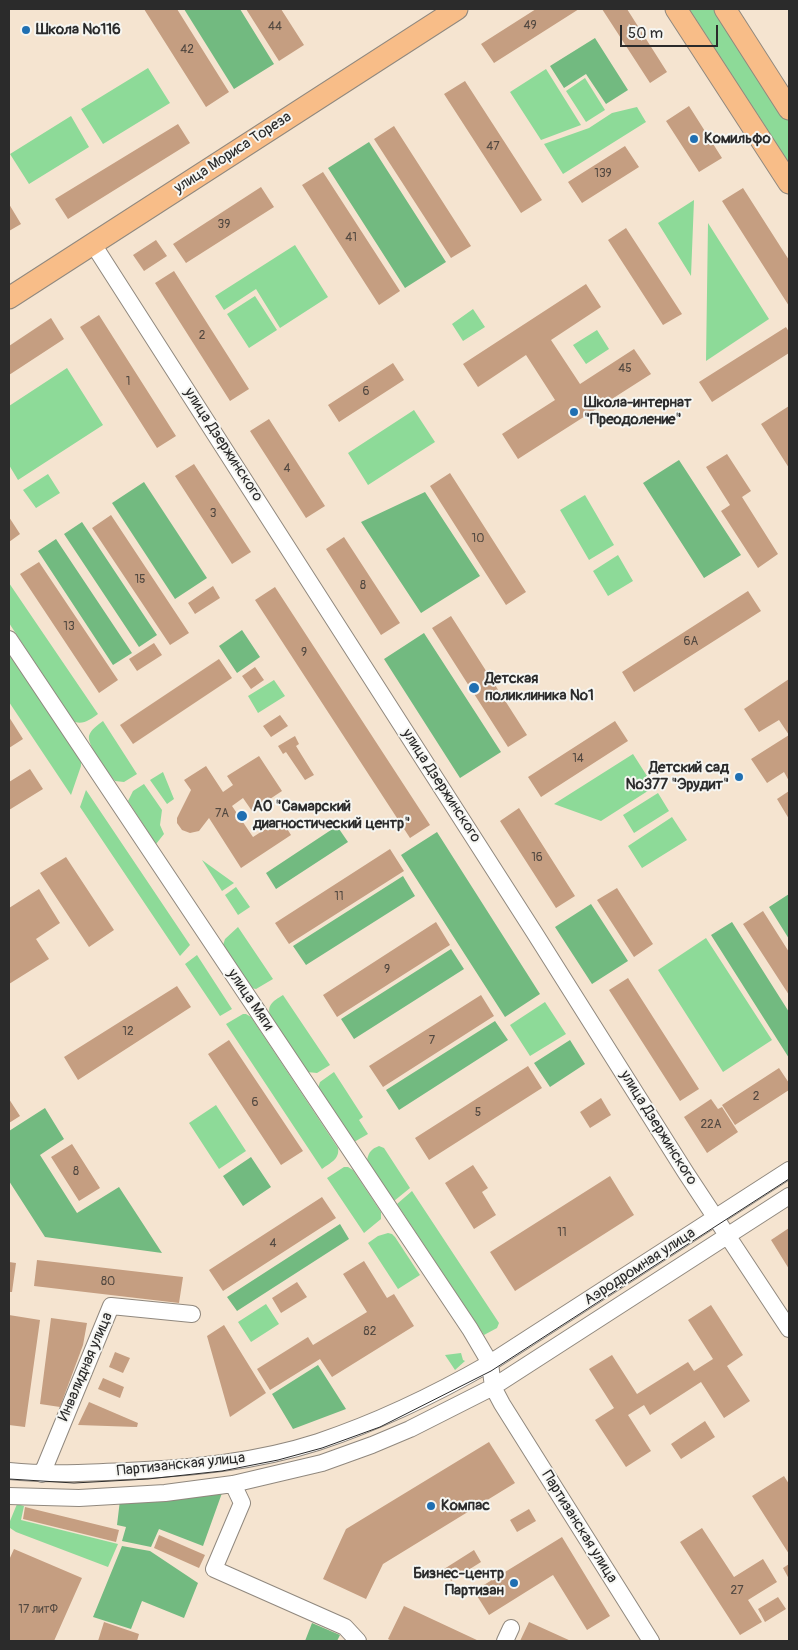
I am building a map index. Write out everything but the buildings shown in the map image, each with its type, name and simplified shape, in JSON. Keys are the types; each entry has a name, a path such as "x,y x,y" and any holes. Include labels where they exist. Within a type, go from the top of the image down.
{"main road":[{"name":"улица Мориса Тореза","path":"9,298 457,9"},
{"path":"676,9 789,183"},
{"path":"725,9 789,109"}],"street":[{"name":"улица Дзержинского","path":"93,244 451,801 686,1173 789,1329"},
{"name":"улица Мяги","path":"9,639 470,1329 490,1363"},
{"name":"Аэродромная улица","path":"490,1363 789,1170"},
{"name":"Аэродромная улица","path":"493,1387 789,1196"},
{"name":"Инвалидная улица","path":"42,1474 111,1306 192,1314"},
{"name":"Партизанская улица","path":"9,1472 42,1474 149,1470 227,1463 277,1453 318,1442 386,1416 457,1382 490,1363 493,1387 651,1641"},
{"name":"Партизанская улица","path":"9,1496 33,1498 89,1497 165,1493 233,1484 322,1463 372,1445 410,1429 493,1387"},
{"name":"Партизанская улица","path":"233,1484 242,1503 214,1570 345,1627 354,1639"}],"green space":[{"path":"184,9 240,9 274,64 234,89"},
{"path":"689,9 721,9 789,116 789,163"},
{"path":"595,38 628,90 606,104 586,74 564,88 550,66"},
{"path":"148,68 170,103 103,144 81,109"},
{"path":"546,69 581,125 541,140 510,92"},
{"path":"585,78 605,110 586,122 566,91"},
{"path":"637,107 646,122 563,174 544,144 589,128 612,113"},
{"path":"71,116 89,147 29,184 10,154"},
{"path":"369,142 446,262 405,288 328,168"},
{"path":"694,200 691,276 658,223"},
{"path":"708,223 769,319 706,361"},
{"path":"295,245 328,297 280,328 256,289 224,310 215,296"},
{"path":"255,296 277,330 249,348 227,314"},
{"path":"473,309 485,327 463,341 452,324"},
{"path":"597,330 609,349 586,364 573,345"},
{"path":"67,368 103,425 18,480 9,465 9,406"},
{"path":"414,410 435,442 368,485 348,453"},
{"path":"679,460 741,555 704,578 643,483"},
{"path":"48,474 60,493 36,508 23,490"},
{"path":"144,482 207,578 175,599 112,503"},
{"path":"425,492 480,576 421,613 361,522"},
{"path":"585,495 614,545 589,560 560,510"},
{"path":"82,522 157,635 139,647 64,534"},
{"path":"56,539 132,653 113,665 38,551"},
{"path":"618,555 633,581 608,596 593,571"},
{"path":"9,583 98,714 89,720 80,723 73,721 9,623"},
{"path":"242,630 260,657 237,673 219,646"},
{"path":"424,633 501,752 460,778 384,659"},
{"path":"9,651 81,760 81,766 71,795 9,702"},
{"path":"274,680 285,696 258,713 248,696"},
{"path":"103,721 137,774 124,782 115,781 91,746 89,736 91,731"},
{"path":"633,754 654,787 601,821 554,804"},
{"path":"163,772 174,799 167,804 150,780"},
{"path":"144,784 162,810 160,825 164,834 156,844 128,801 133,791"},
{"path":"86,790 190,945 180,956 80,807"},
{"path":"658,793 669,811 634,833 623,815"},
{"path":"672,817 687,840 642,868 628,846"},
{"path":"337,826 348,842 276,889 266,873"},
{"path":"437,832 540,994 505,1017 401,855"},
{"path":"202,860 234,883 222,891"},
{"path":"403,876 415,896 306,965 293,946"},
{"path":"236,887 250,907 238,915 225,895"},
{"path":"789,894 789,939 769,907"},
{"path":"591,904 628,961 592,984 555,927"},
{"path":"732,922 789,1012 789,1058 711,935"},
{"path":"238,927 273,979 256,989 251,988 223,945 225,939"},
{"path":"706,938 772,1040 723,1072 658,970"},
{"path":"451,949 464,969 354,1039 341,1019"},
{"path":"197,955 232,1009 220,1016 185,964"},
{"path":"283,995 330,1065 317,1073 307,1072 271,1019 269,1010 271,1004"},
{"path":"545,1002 566,1034 530,1056 510,1025"},
{"path":"243,1014 251,1017 338,1148 336,1158 322,1169 226,1024"},
{"path":"495,1021 508,1040 399,1110 386,1090"},
{"path":"570,1040 585,1064 550,1087 534,1063"},
{"path":"334,1072 363,1117 359,1120 368,1134 354,1142 318,1088 320,1082"},
{"path":"216,1105 246,1151 219,1169 189,1123"},
{"path":"45,1108 64,1139 40,1155 77,1213 119,1187 162,1253 45,1237 9,1181 9,1131"},
{"path":"379,1146 384,1148 410,1188 394,1201 367,1160 371,1151"},
{"path":"251,1157 271,1187 243,1206 223,1176"},
{"path":"344,1167 353,1170 381,1212 381,1219 364,1233 327,1178"},
{"path":"412,1191 499,1323 497,1328 484,1335 397,1204"},
{"path":"340,1224 349,1239 237,1311 227,1297"},
{"path":"388,1233 395,1237 420,1275 398,1289 368,1243 378,1236"},
{"path":"266,1304 279,1324 251,1342 238,1322"},
{"path":"461,1353 465,1361 455,1370 445,1355"},
{"path":"318,1365 346,1409 293,1429 272,1394"},
{"path":"222,1493 203,1546 159,1529 151,1547 122,1541 126,1527 117,1525 120,1500"},
{"path":"17,1504 24,1506 21,1520 118,1544 108,1567 10,1528 10,1521"},
{"path":"122,1546 150,1551 198,1583 184,1618 142,1601 131,1629 93,1617"},
{"path":"312,1623 340,1635 337,1641 305,1641"}],"tram line":[{"path":"9,1479 74,1483 148,1479 222,1471 278,1460 322,1448 380,1427 491,1371 789,1179"}],"place":[{"name":"Школа №116","path":"26,30"},
{"name":"Комильфо","path":"694,139"},
{"name":"Школа-интернат \"Преодоление\"","path":"574,412"},
{"name":"Детская поликлиника №1","path":"474,688"},
{"name":"Детский сад №377 \"Эрудит\"","path":"739,777"},
{"name":"АО \"Самарский диагностический центр\"","path":"242,816"},
{"name":"Компас","path":"431,1506"},
{"name":"Бизнес-центр Партизан","path":"514,1583"}]}
